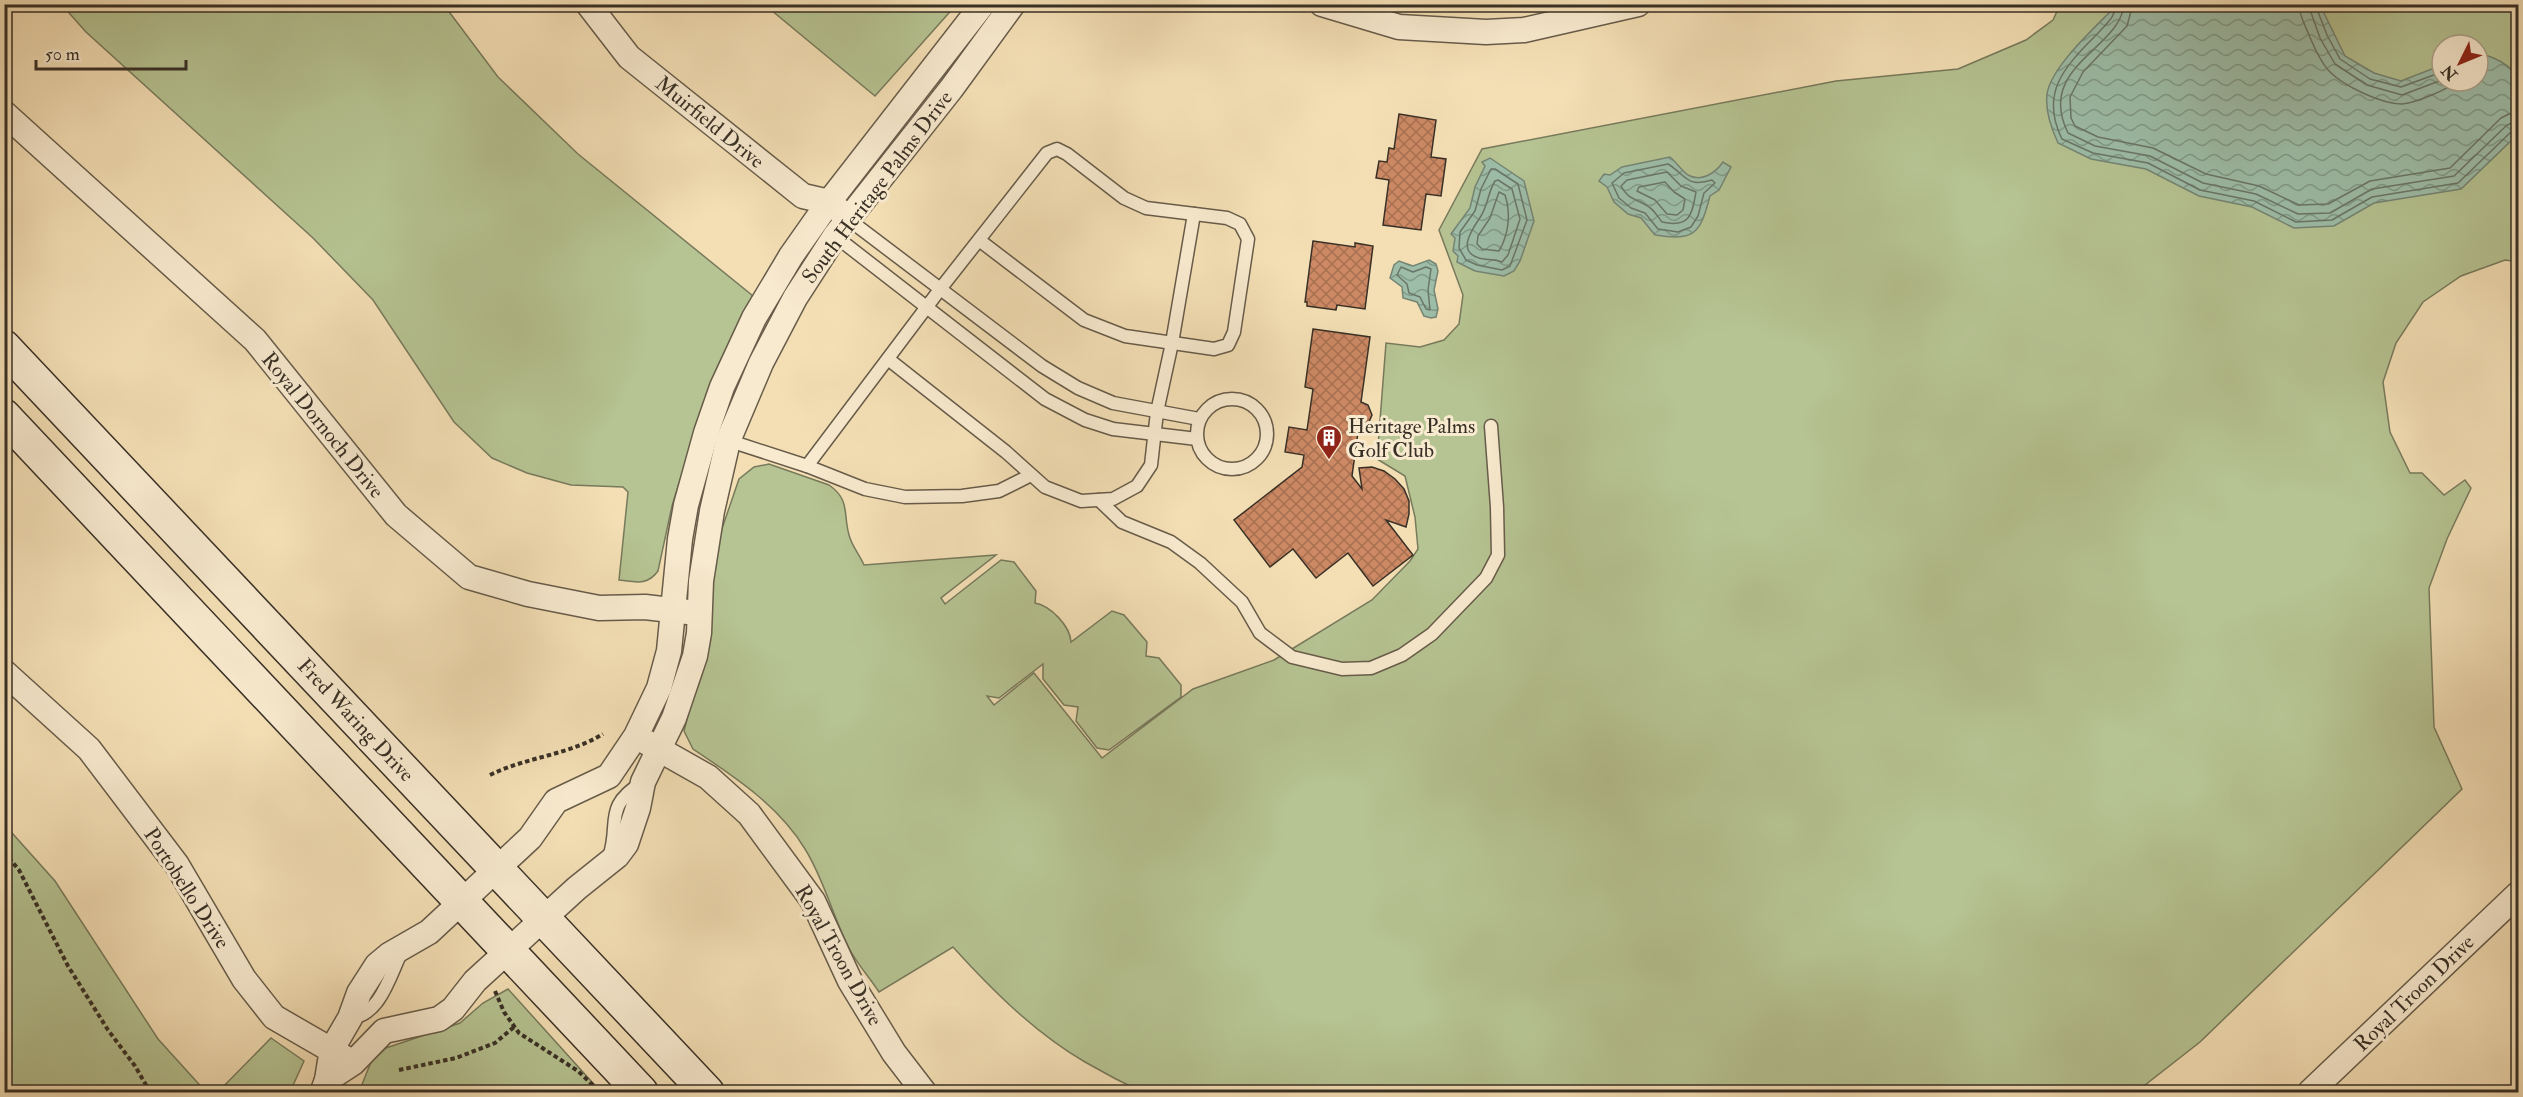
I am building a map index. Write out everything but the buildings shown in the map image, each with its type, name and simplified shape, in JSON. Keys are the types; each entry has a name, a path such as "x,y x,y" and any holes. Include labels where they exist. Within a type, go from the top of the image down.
{"main road":[{"name":"Fred Waring Drive","path":"4,347 707,1092"},
{"path":"4,416 641,1092"}],"street":[{"name":"Muirfield Drive","path":"588,4 629,57 803,196 824,209"},
{"name":"South Heritage Palms Drive","path":"609,776 636,736 659,688 669,651 675,573 686,505 706,433 722,387 754,318 791,256 824,209 983,4"},
{"name":"South Heritage Palms Drive","path":"384,1031 439,1019 453,1010 475,981 577,888 607,864 626,844 637,791 660,750 691,672 699,633 705,550 728,441 777,329 842,227 951,89 1013,4"},
{"path":"1322,4 1399,27 1486,32 1524,30 1638,4"},
{"name":"Royal Dornoch Drive","path":"4,113 255,340 396,515 469,577 528,594 599,609 645,607 700,613"},
{"path":"824,209 842,227"},
{"name":"Portobello Drive","path":"4,672 89,749 177,865 244,979 273,1017 353,1063"},
{"name":"Royal Troon Drive","path":"636,736 708,777 749,814 813,901 850,981 894,1053 924,1092"},
{"path":"325,1086 332,1049 356,1012 377,965 389,955 429,932 530,838 556,801 609,776"},
{"name":"Royal Troon Drive","path":"2310,1092 2518,894"},
{"path":"325,1086 353,1063 384,1031"}],"lane":[{"path":"807,466 941,288 1047,153 1057,149 1067,154 1124,198 1146,208 1227,218 1240,224 1248,239 1234,332 1228,345 1214,349 1125,336 1084,320 979,240"},
{"path":"888,360 1006,452 1046,487 1081,501 1113,499 1137,486 1151,465 1157,412 1172,343 1194,214"},
{"path":"842,227 941,288 1042,366 1078,388 1113,403 1199,419"},
{"path":"842,227 927,307 1045,399 1085,420 1113,429 1197,439"},
{"path":"1228,399 1250,404 1258,411 1267,432 1261,454 1242,467 1230,469 1218,466 1209,460 1201,451 1197,439 1199,419 1208,408 1228,399"},
{"path":"1099,500 1122,522 1171,542 1200,562 1242,602 1260,633 1292,657 1342,669 1371,668 1402,655 1432,634 1486,578 1498,555 1491,426"},
{"path":"706,433 807,466 865,489 905,497 999,491 1031,475"},
{"path":"609,776 637,791"},
{"path":"356,1012 384,1031"}],"path":[{"path":"490,775 518,762 588,743 603,734"},
{"path":"4,852 19,870 68,966 150,1092"},
{"path":"493,988 514,1027 586,1077 600,1092"},
{"path":"399,1070 456,1058 495,1043 514,1027"}],"shaded area":[{"path":"62,5 444,5 498,77 578,154 753,296 691,445 672,506 658,571 654,576 641,582 619,580 628,492 623,487 571,485 527,473 492,458 454,422 373,300 313,238 86,32"},
{"path":"765,5 956,5 875,96"},
{"path":"2060,5 2518,5 2518,262 2505,260 2461,276 2423,302 2396,343 2383,382 2390,432 2410,473 2422,473 2444,495 2465,480 2471,488 2447,539 2429,588 2434,727 2462,789 2200,1042 2136,1092 1142,1092 1085,1062 1049,1038 999,995 953,947 879,992 850,950 812,861 794,834 755,793 693,749 684,731 710,630 715,549 739,479 754,467 769,464 829,485 836,491 844,503 850,538 864,565 996,555 941,598 945,604 1001,560 1014,562 1036,591 1035,603 1047,608 1059,618 1071,642 1112,611 1124,615 1147,642 1146,656 1159,658 1181,685 1181,697 1109,750 1097,748 1076,721 1078,707 1064,705 1043,679 1043,664 999,698 987,696 994,705 1034,673 1102,758 1193,689 1274,660 1372,600 1410,561 1418,549 1415,517 1405,476 1377,459 1386,343 1420,347 1444,340 1459,324 1463,295 1439,230 1482,149 1836,81 1958,69 2026,40 2053,20"},
{"path":"4,824 55,881 158,1039 206,1092 5,1092"},
{"path":"508,989 601,1092 359,1092 371,1062 386,1048 460,1023 483,1003"},
{"path":"271,1038 304,1061 290,1092 218,1092"}],"water":[{"path":"2111,5 2320,5 2345,56 2374,73 2401,81 2430,70 2430,93 2490,93 2490,57 2506,65 2517,78 2520,89 2517,135 2461,189 2374,203 2334,226 2294,228 2252,207 2199,196 2146,169 2091,159 2058,143 2047,107 2050,84 2073,50 2109,13"},
{"path":"1670,157 1688,175 1698,178 1708,175 1723,162 1731,167 1719,190 1710,196 1699,227 1694,232 1679,237 1655,235 1641,218 1628,214 1614,202 1607,187 1599,181 1604,174 1610,175 1622,167"},
{"path":"1490,158 1524,181 1534,221 1520,261 1514,271 1504,276 1475,271 1457,262 1458,256 1453,251 1455,238 1451,234 1470,208 1475,187 1485,166 1482,162"},
{"path":"1429,260 1436,264 1438,271 1434,290 1438,309 1436,317 1431,318 1424,316 1417,302 1403,298 1402,287 1390,278 1394,265 1399,261 1413,266"}],"place":[{"name":"Heritage Palms Golf Club","path":"1329,461"}]}
